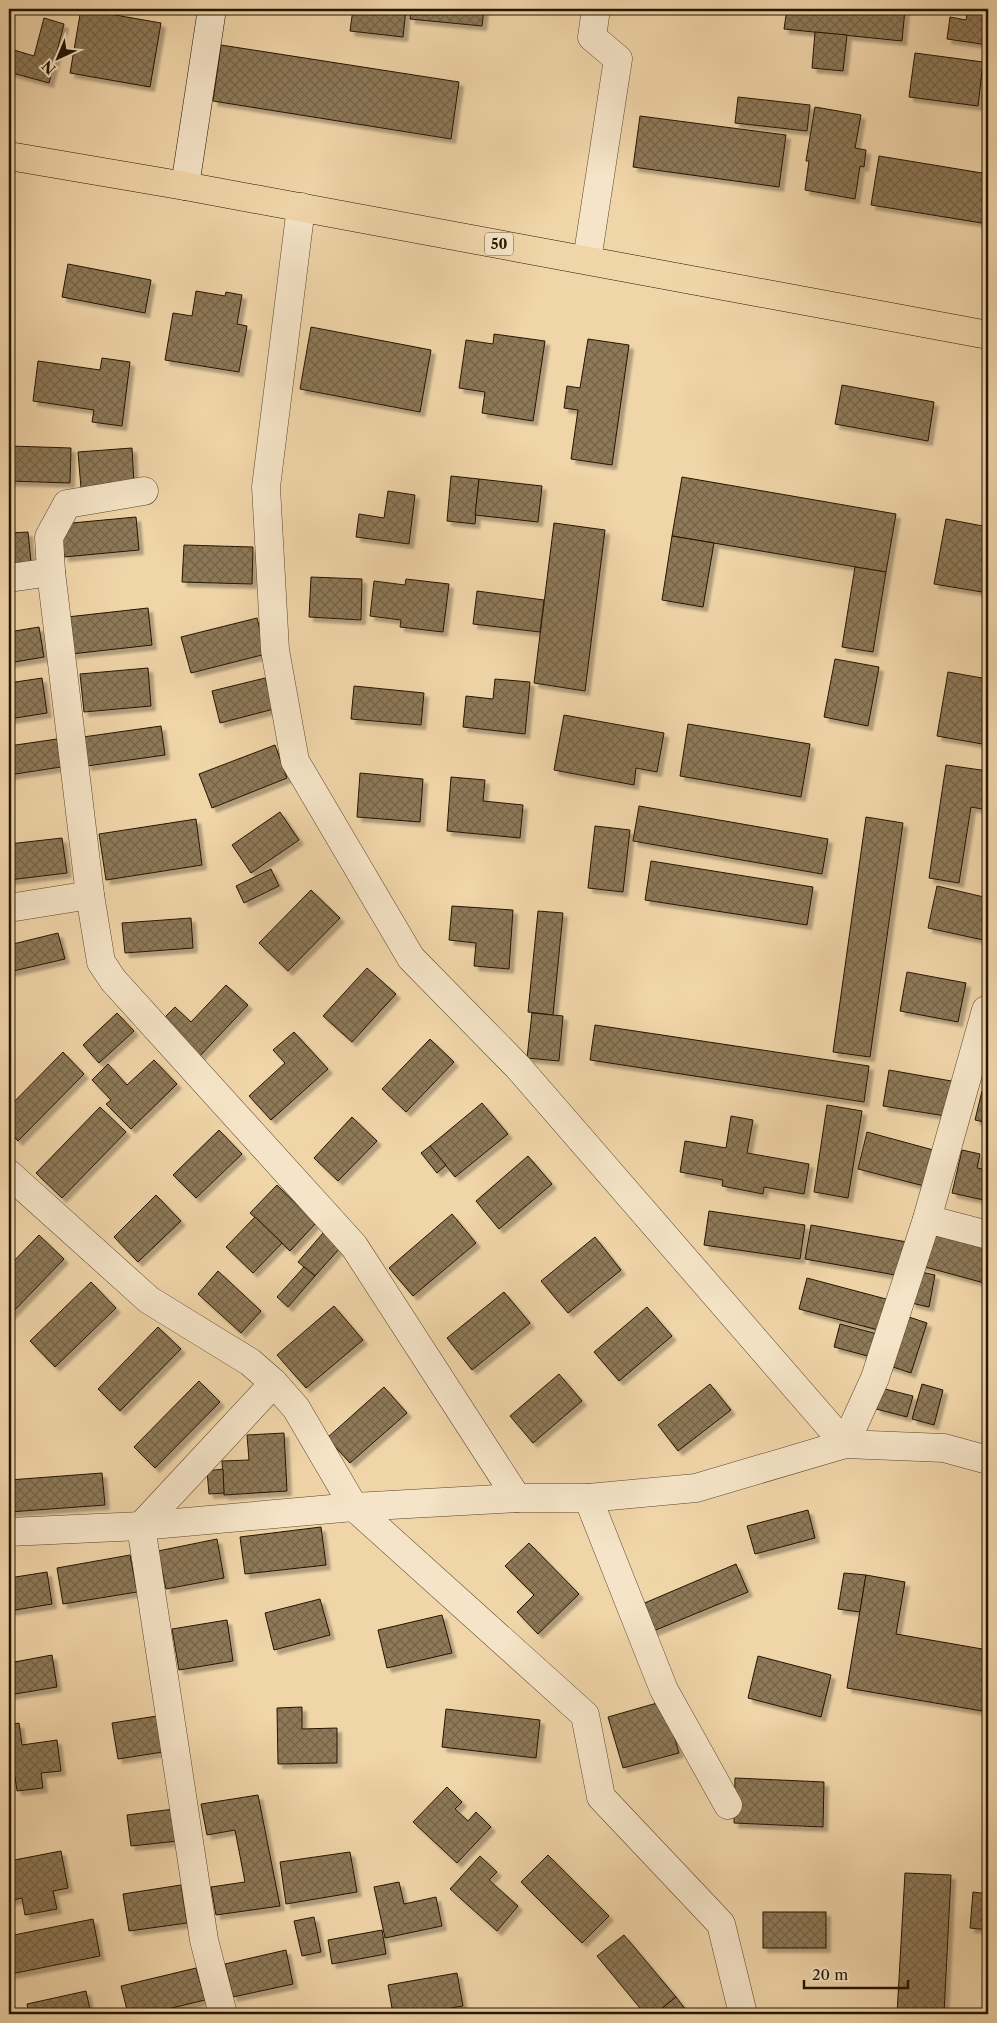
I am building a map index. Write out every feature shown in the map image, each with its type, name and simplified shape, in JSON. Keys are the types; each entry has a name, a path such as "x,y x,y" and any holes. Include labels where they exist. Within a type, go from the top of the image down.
{"main road":[{"name":"50","path":"9,156 301,207 988,335"}],"street":[{"path":"185,186 212,9"},
{"path":"586,260 618,59 592,37 596,9"},
{"path":"301,207 266,487 275,650 295,760 411,958 518,1067 845,1444"},
{"path":"144,490 67,504 49,537 50,572 90,895 101,962 113,980 354,1246 517,1498"},
{"path":"9,578 50,572"},
{"path":"9,908 90,895"},
{"path":"845,1444 875,1378 927,1219 986,1010"},
{"path":"9,1174 149,1300 250,1362 274,1383 296,1408 354,1507 586,1715 601,1797 721,1924 743,2014"},
{"path":"927,1219 988,1234"},
{"path":"141,1526 274,1383"},
{"path":"9,1532 141,1526 354,1507 517,1498 588,1498 696,1488 845,1444 944,1448 988,1460"},
{"path":"588,1498 664,1690 728,1805"},
{"path":"141,1526 204,1940 223,2014"}],"building":[{"path":"81,9 161,23 150,87 70,73"},
{"path":"353,9 406,9 403,37 350,31"},
{"path":"411,9 484,9 482,26 410,19"},
{"path":"787,9 905,9 902,41 784,29"},
{"path":"968,9 988,9 988,45 947,39 950,17 966,20"},
{"path":"44,18 64,24 49,83 9,72 14,50 34,56"},
{"path":"815,32 847,35 843,71 812,68"},
{"path":"221,45 459,82 451,139 213,101"},
{"path":"915,53 983,62 978,106 909,97"},
{"path":"738,97 810,105 807,131 735,123"},
{"path":"815,107 861,115 855,148 866,150 864,167 860,166 855,199 805,190 809,161 806,161"},
{"path":"640,116 786,135 779,187 633,167"},
{"path":"879,156 988,174 988,224 871,205"},
{"path":"68,264 151,280 145,313 62,297"},
{"path":"196,291 225,296 226,292 242,295 237,324 247,326 239,372 165,360 173,313 192,316"},
{"path":"311,327 431,350 420,412 300,389"},
{"path":"494,334 545,341 533,421 482,413 485,392 459,388 466,340 493,344"},
{"path":"588,339 629,345 612,465 571,459 578,410 564,408 567,386 580,388"},
{"path":"102,358 130,362 122,426 92,422 94,410 33,401 38,361 100,370"},
{"path":"842,385 934,402 928,441 835,424"},
{"path":"10,446 71,448 70,483 9,481"},
{"path":"132,448 134,484 81,488 78,452"},
{"path":"451,476 479,479 475,524 447,521"},
{"path":"682,477 896,514 886,572 672,536"},
{"path":"479,479 542,486 538,522 475,515"},
{"path":"388,491 415,495 409,544 356,537 359,514 384,518"},
{"path":"9,515 10,533 28,532 31,562 9,565"},
{"path":"136,517 139,550 64,557 61,524"},
{"path":"946,519 988,527 988,593 934,584"},
{"path":"554,523 605,530 585,691 534,683"},
{"path":"672,536 714,543 703,607 662,600"},
{"path":"184,545 253,547 252,584 182,582"},
{"path":"855,567 886,572 873,652 842,647"},
{"path":"311,577 362,579 361,620 309,617"},
{"path":"406,579 449,584 443,632 400,627 401,620 370,616 374,581 405,585"},
{"path":"477,591 544,600 540,632 473,624"},
{"path":"148,608 152,645 71,654 67,617"},
{"path":"257,618 266,654 191,673 181,637"},
{"path":"39,627 44,657 9,663 9,632"},
{"path":"835,659 879,667 868,726 824,717"},
{"path":"148,668 151,706 84,712 80,674"},
{"path":"948,672 988,679 988,745 937,736"},
{"path":"42,678 47,713 9,719 9,683"},
{"path":"265,678 274,709 220,723 212,691"},
{"path":"495,679 530,682 525,734 463,727 466,696 493,699"},
{"path":"354,686 424,693 421,725 351,719"},
{"path":"564,715 664,733 657,772 636,768 634,785 554,770"},
{"path":"688,724 810,744 801,797 680,776"},
{"path":"161,726 165,755 87,766 83,737"},
{"path":"57,739 61,767 9,775 9,746"},
{"path":"275,745 287,778 212,808 199,774"},
{"path":"946,765 988,771 988,810 971,807 959,883 929,878"},
{"path":"360,773 423,779 420,822 357,817"},
{"path":"451,777 485,780 483,801 523,805 520,838 447,831"},
{"path":"639,806 828,839 822,874 633,841"},
{"path":"280,812 299,840 251,873 232,845"},
{"path":"866,817 903,823 870,1057 833,1052"},
{"path":"196,819 202,865 106,880 99,834"},
{"path":"595,826 630,830 623,892 588,888"},
{"path":"62,838 67,873 9,880 9,844"},
{"path":"651,861 813,887 807,925 645,900"},
{"path":"271,869 279,886 244,903 236,886"},
{"path":"937,886 988,898 988,941 928,928"},
{"path":"311,890 340,918 288,971 259,943"},
{"path":"452,906 513,910 509,969 474,966 476,943 449,940"},
{"path":"538,911 563,913 553,1015 528,1012"},
{"path":"191,918 193,948 125,953 122,923"},
{"path":"58,933 65,959 9,972 9,945"},
{"path":"367,968 396,994 352,1042 323,1016"},
{"path":"907,972 966,983 958,1022 900,1011"},
{"path":"226,985 248,1005 197,1059 159,1023 175,1007 191,1022"},
{"path":"117,1013 134,1031 99,1063 83,1045"},
{"path":"532,1013 563,1016 559,1061 527,1058"},
{"path":"595,1025 869,1066 864,1102 590,1060"},
{"path":"294,1032 328,1069 271,1120 249,1096 285,1063 273,1050"},
{"path":"430,1039 454,1062 406,1112 382,1089"},
{"path":"63,1052 84,1074 18,1141 9,1131 9,1107"},
{"path":"154,1060 177,1084 131,1129 106,1104 111,1100 92,1080 108,1064 127,1085"},
{"path":"889,1070 957,1082 952,1117 883,1106"},
{"path":"982,1091 988,1092 988,1123 975,1120"},
{"path":"482,1103 508,1134 455,1177 430,1146"},
{"path":"827,1105 862,1111 848,1198 814,1192"},
{"path":"100,1107 126,1132 62,1198 36,1173"},
{"path":"731,1116 753,1120 747,1153 809,1164 804,1194 764,1187 763,1194 722,1186 723,1180 680,1172 685,1141 726,1148"},
{"path":"352,1117 377,1141 338,1181 314,1158"},
{"path":"219,1130 242,1154 196,1198 173,1175"},
{"path":"867,1132 937,1151 928,1187 858,1169"},
{"path":"430,1146 446,1165 437,1173 421,1153"},
{"path":"962,1150 980,1154 977,1168 988,1170 988,1201 952,1193"},
{"path":"528,1156 552,1184 499,1229 476,1201"},
{"path":"277,1185 316,1223 290,1251 250,1213"},
{"path":"156,1195 181,1221 138,1262 114,1237"},
{"path":"709,1211 805,1225 800,1259 704,1245"},
{"path":"452,1214 476,1243 413,1296 389,1268"},
{"path":"255,1217 282,1243 253,1273 226,1247"},
{"path":"811,1225 907,1242 901,1276 805,1259"},
{"path":"926,1232 988,1249 988,1284 918,1265"},
{"path":"323,1233 340,1248 315,1276 298,1262"},
{"path":"39,1235 64,1259 9,1316 9,1266"},
{"path":"595,1237 621,1270 568,1313 541,1281"},
{"path":"304,1267 315,1276 288,1307 277,1297"},
{"path":"218,1271 261,1311 241,1333 198,1294"},
{"path":"917,1271 935,1275 929,1307 911,1303"},
{"path":"807,1278 886,1299 878,1330 799,1309"},
{"path":"91,1282 116,1308 55,1367 30,1341"},
{"path":"504,1292 530,1323 472,1370 447,1338"},
{"path":"334,1306 363,1340 306,1388 277,1355"},
{"path":"647,1307 672,1336 619,1381 594,1352"},
{"path":"903,1315 927,1323 911,1373 887,1365"},
{"path":"840,1324 881,1335 875,1358 834,1347"},
{"path":"158,1327 181,1349 120,1411 98,1389"},
{"path":"559,1374 582,1401 533,1443 510,1416"},
{"path":"199,1381 220,1402 155,1468 134,1447"},
{"path":"710,1384 731,1410 678,1451 658,1425"},
{"path":"922,1384 943,1390 934,1425 912,1419"},
{"path":"384,1387 407,1413 350,1463 327,1438"},
{"path":"881,1388 913,1396 907,1417 876,1409"},
{"path":"988,1417 988,1441 982,1439"},
{"path":"284,1433 287,1491 224,1495 222,1461 249,1460 247,1435"},
{"path":"223,1469 224,1493 209,1494 207,1471"},
{"path":"102,1473 105,1505 9,1512 9,1480"},
{"path":"808,1510 815,1538 755,1554 747,1526"},
{"path":"321,1527 326,1565 245,1574 240,1537"},
{"path":"217,1539 224,1578 166,1589 158,1551"},
{"path":"529,1543 579,1594 538,1634 517,1612 534,1595 505,1566"},
{"path":"130,1555 137,1592 63,1604 57,1568"},
{"path":"736,1564 748,1592 651,1632 640,1605"},
{"path":"47,1572 52,1604 9,1611 9,1578"},
{"path":"844,1573 866,1575 860,1612 838,1609"},
{"path":"866,1575 905,1582 896,1634 988,1650 988,1712 847,1688"},
{"path":"320,1599 330,1635 274,1650 265,1613"},
{"path":"442,1615 452,1653 387,1668 378,1630"},
{"path":"227,1620 233,1661 179,1670 172,1629"},
{"path":"52,1655 57,1687 9,1695 9,1663"},
{"path":"758,1656 831,1675 821,1717 748,1698"},
{"path":"664,1701 679,1753 623,1768 608,1717"},
{"path":"302,1707 302,1729 337,1728 337,1763 278,1764 277,1708"},
{"path":"446,1709 540,1720 536,1758 442,1747"},
{"path":"157,1716 163,1752 118,1759 112,1723"},
{"path":"19,1723 22,1745 57,1740 61,1771 41,1773 43,1788 17,1791 15,1777 9,1778 9,1725"},
{"path":"735,1778 824,1782 823,1827 734,1823"},
{"path":"447,1787 462,1802 455,1809 468,1821 476,1812 491,1827 457,1863 413,1822"},
{"path":"258,1795 280,1906 216,1915 211,1887 245,1882 235,1830 207,1835 201,1804"},
{"path":"174,1809 178,1841 131,1846 127,1815"},
{"path":"61,1851 68,1888 53,1891 57,1909 25,1915 22,1898 9,1901 9,1861"},
{"path":"350,1852 357,1892 286,1904 280,1862"},
{"path":"548,1855 609,1916 582,1943 521,1882"},
{"path":"480,1856 497,1872 489,1880 518,1906 497,1931 450,1889"},
{"path":"905,1873 951,1875 944,2014 897,2014"},
{"path":"399,1882 404,1904 436,1897 442,1926 385,1938 374,1887"},
{"path":"181,1885 187,1923 129,1931 123,1894"},
{"path":"973,1892 988,1894 988,1930 970,1928"},
{"path":"763,1912 826,1912 826,1948 763,1948"},
{"path":"314,1917 321,1952 302,1956 294,1921"},
{"path":"93,1919 100,1956 11,1974 9,1936"},
{"path":"382,1930 386,1954 332,1964 328,1940"},
{"path":"624,1935 676,1997 655,2014 645,2014 597,1956"},
{"path":"286,1950 293,1984 233,1997 225,1964"},
{"path":"196,1968 205,2000 147,2014 128,2014 121,1986"},
{"path":"457,1973 463,2006 416,2014 393,2014 388,1985"},
{"path":"86,1991 91,2014 29,2014 27,2004"},
{"path":"676,1997 689,2014 655,2014"}]}
